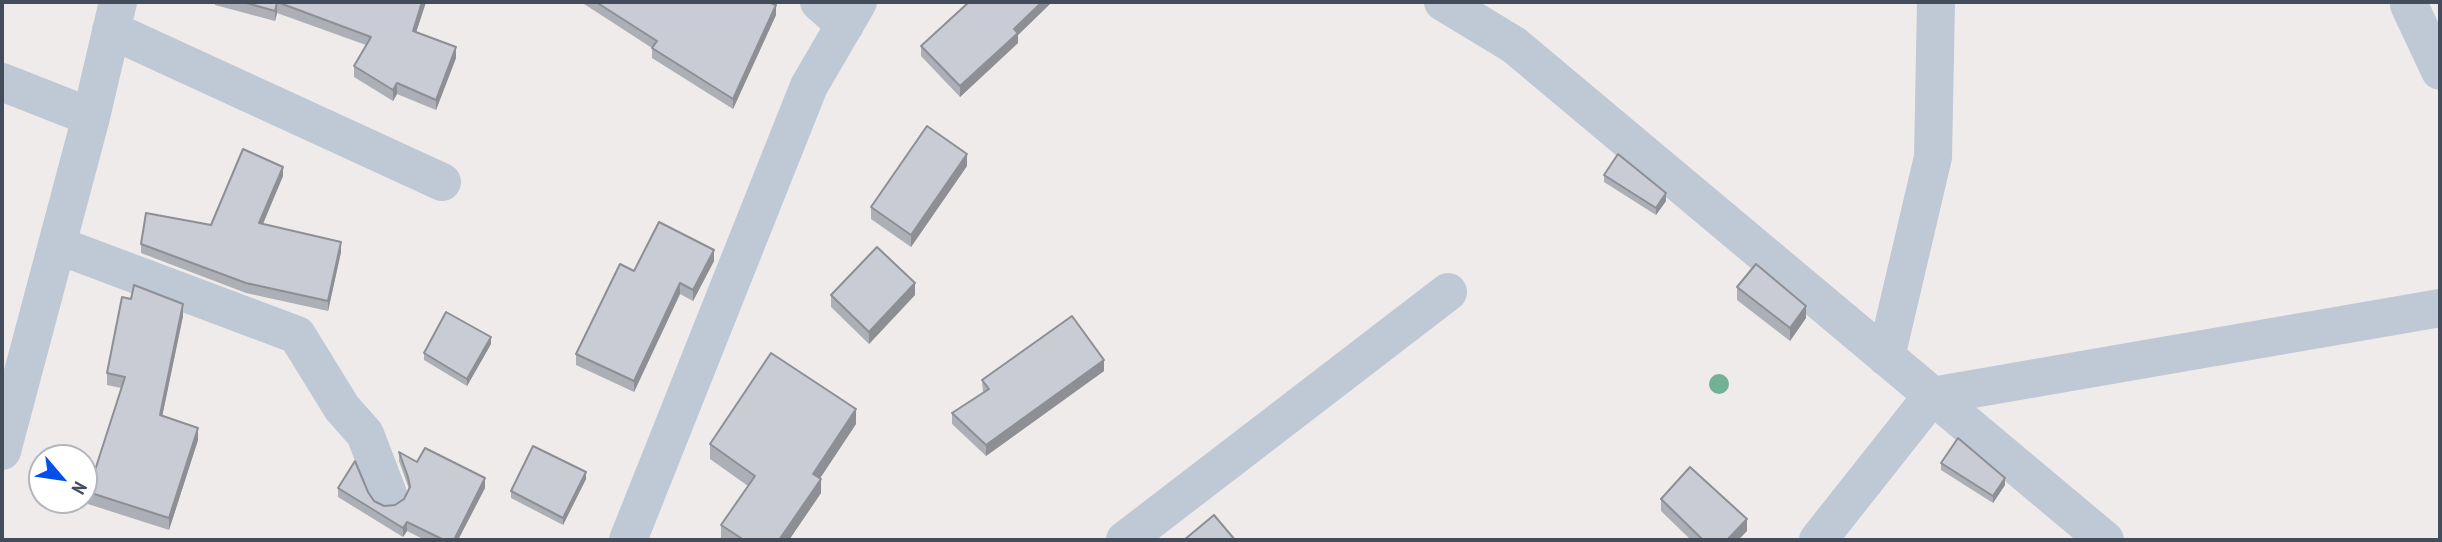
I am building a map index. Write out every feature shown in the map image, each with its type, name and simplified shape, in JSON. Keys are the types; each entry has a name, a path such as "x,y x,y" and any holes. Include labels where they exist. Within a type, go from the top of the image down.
{"street":[{"path":"1443,2 1514,45 2105,540"},
{"path":"1886,357 1933,157 1936,2"},
{"path":"2410,2 2409,5 2440,71"},
{"path":"628,540 841,9"},
{"path":"2,451 91,117 115,16 442,182"},
{"path":"2,82 91,117"},
{"path":"57,245 297,335 342,408 365,434 387,494"},
{"path":"1125,540 1447,292"},
{"path":"1818,540 1932,396 2440,308"}],"building":[{"path":"243,2 277,2 275,11"},
{"path":"277,2 422,2 413,31 456,47 436,100 397,83 393,90 354,66 371,37"},
{"path":"596,2 768,2 776,5 733,99 652,48 657,41"},
{"path":"969,2 1042,2 1014,29 1018,33 960,86 921,46"},
{"path":"927,126 967,154 911,235 871,207"},
{"path":"243,149 283,167 259,223 341,242 328,301 246,283 141,244 146,213 211,225"},
{"path":"1618,154 1666,193 1656,208 1604,175"},
{"path":"659,222 714,250 693,290 680,283 634,381 576,354 620,264 634,271"},
{"path":"877,247 915,283 869,332 831,295"},
{"path":"1756,264 1806,306 1790,328 1737,287"},
{"path":"134,285 183,304 160,415 198,428 169,518 98,495 98,461 125,377 107,373 122,297 131,299"},
{"path":"446,312 491,337 467,379 424,353"},
{"path":"1072,316 1104,360 986,445 952,413 989,389 982,380"},
{"path":"771,353 856,409 813,474 821,479 779,540 744,540 721,525 755,476 710,444"},
{"path":"1958,438 2005,478 1993,496 1941,463"},
{"path":"533,446 586,472 563,518 511,491"},
{"path":"425,448 485,478 454,540 444,540 407,522 403,528 338,488 355,461 374,501 384,506 395,505 404,499 410,487 399,452 417,462"},
{"path":"1690,467 1747,519 1727,540 1703,540 1661,499"},
{"path":"1214,515 1235,540 1184,540"}]}
